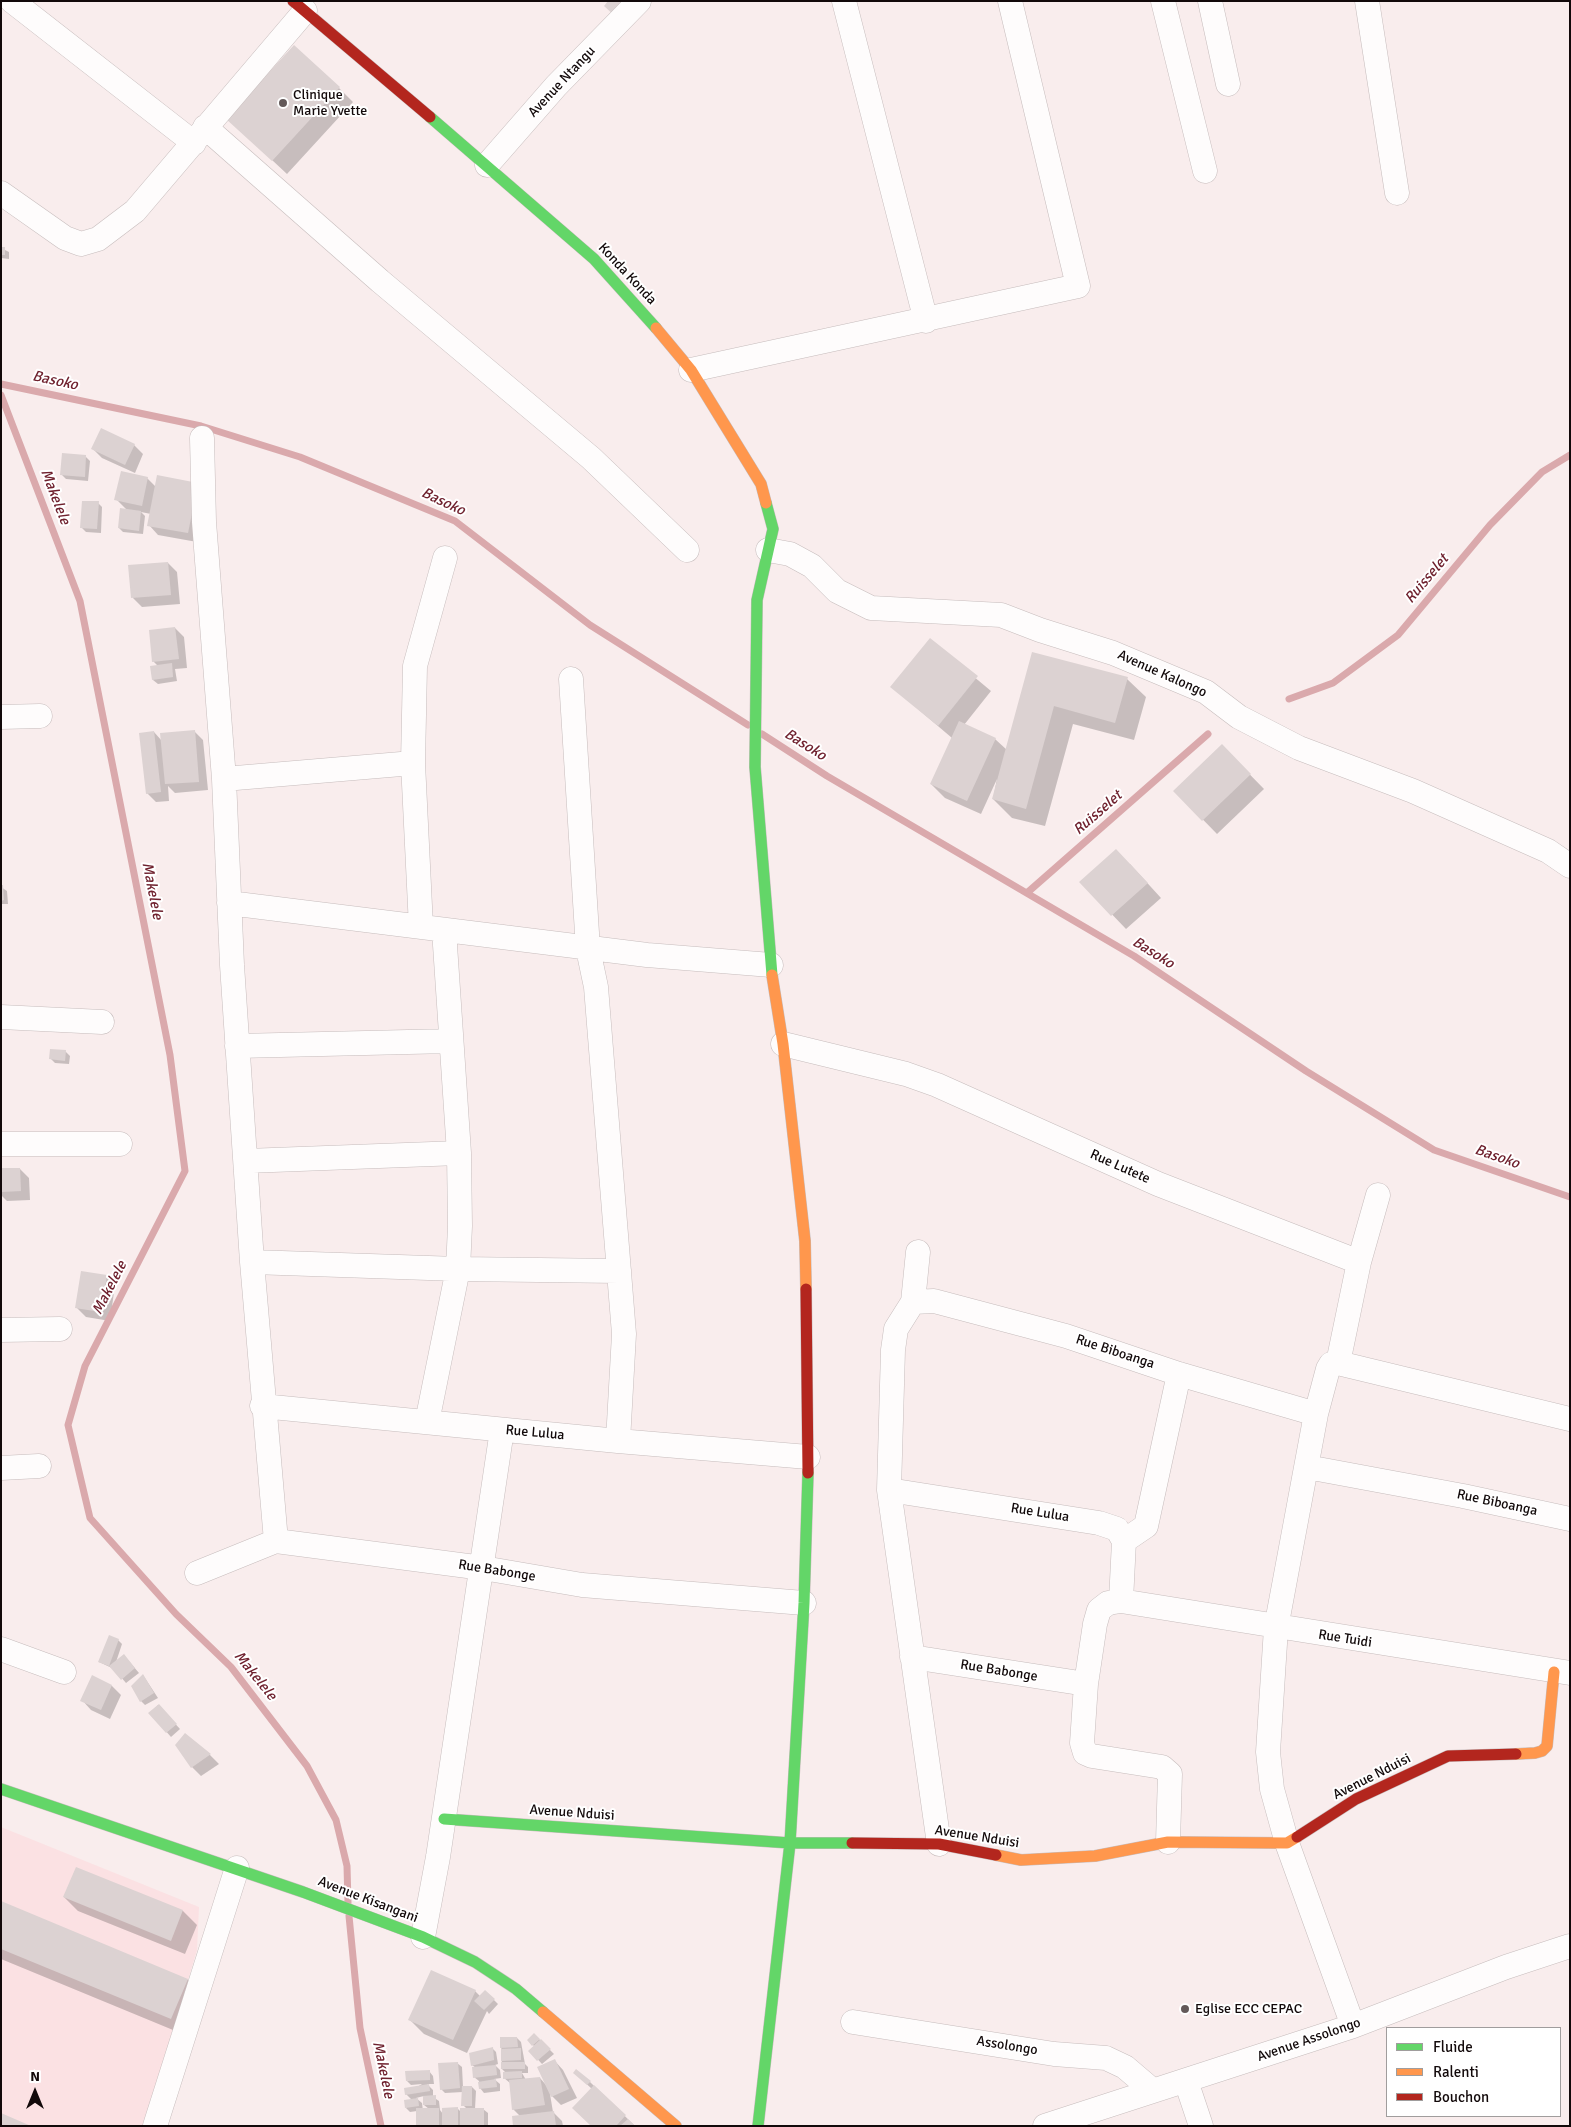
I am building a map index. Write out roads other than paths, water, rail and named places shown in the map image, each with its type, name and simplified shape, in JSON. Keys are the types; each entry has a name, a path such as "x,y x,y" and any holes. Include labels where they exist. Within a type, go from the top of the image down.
{"street":[{"path":"12,1 199,135 380,281 592,458 687,550"},
{"name":"Avenue Ntangu","path":"487,165 556,86 640,1"},
{"path":"844,1 926,321"},
{"path":"692,370 926,321 1078,286 1010,1"},
{"path":"1163,1 1205,171"},
{"path":"1210,1 1228,84"},
{"path":"1367,1 1397,193"},
{"path":"1,193 65,238 81,244 98,240 135,211 199,135 299,6"},
{"name":"Konda Konda","path":"299,6 487,165 606,271 692,370 761,484 773,529 757,600 755,768 771,964 783,1044 804,1241 808,1457 804,1603 790,1843 758,2126"},
{"path":"202,438 204,522 224,779 237,1046 262,1406 272,1481 276,1541"},
{"name":"Avenue Kalongo","path":"768,550 790,554 812,566 837,592 872,608 1001,615 1040,630 1113,653 1206,692 1239,717 1299,748 1413,791 1559,852 1570,866"},
{"path":"428,1422 458,1270 459,1153 450,1041 433,929 413,763 415,666 444,558"},
{"path":"571,678 588,949 596,987 619,1271 624,1354 618,1441"},
{"path":"1,717 40,716"},
{"path":"224,779 413,763"},
{"path":"229,903 588,949 771,964"},
{"path":"1,1017 102,1022"},
{"path":"237,1046 450,1041"},
{"name":"Rue Lutete","path":"783,1044 906,1074 937,1085 1158,1184 1359,1262"},
{"path":"1,1144 120,1144"},
{"path":"246,1161 459,1153"},
{"path":"1353,2026 1286,1843 1269,1771 1276,1628 1316,1414 1334,1363 1378,1195"},
{"path":"918,1252 913,1302 896,1330 893,1350 889,1490 939,1844"},
{"path":"252,1262 458,1270 619,1271"},
{"name":"Rue Biboanga","path":"913,1302 934,1301 1066,1336 1179,1374 1316,1414"},
{"path":"1,1330 60,1330"},
{"path":"1334,1363 1570,1419"},
{"path":"1168,1842 1170,1774 1162,1767 1092,1756 1085,1753 1082,1743 1086,1684 1095,1624 1100,1610 1108,1602 1121,1601 1124,1541 1146,1526 1179,1374"},
{"name":"Rue Lulua","path":"262,1406 618,1441 808,1457"},
{"path":"423,1937 444,1818 483,1568 502,1430"},
{"path":"1,1468 39,1466"},
{"name":"Rue Biboanga","path":"1307,1466 1570,1519"},
{"name":"Rue Lulua","path":"889,1490 1099,1523 1117,1529 1124,1541"},
{"name":"Rue Babonge","path":"197,1573 276,1541 483,1568 582,1585 804,1603"},
{"name":"Rue Tuidi","path":"1121,1601 1276,1628 1562,1672"},
{"path":"1,1649 64,1672"},
{"name":"Rue Babonge","path":"912,1657 1086,1684"},
{"name":"Avenue Nduisi","path":"444,1818 790,1843 939,1844 1021,1860 1095,1856 1168,1842 1286,1843 1356,1799 1448,1756 1535,1753 1542,1751 1546,1746 1552,1710 1562,1672"},
{"name":"Avenue Kisangani","path":"1,1789 303,1892 423,1937 475,1962 516,1989 676,2126"},
{"path":"155,2126 237,1868"},
{"name":"Avenue Assolongo","path":"1044,2126 1353,2026 1506,1967 1570,1946"},
{"name":"Assolongo","path":"853,2022 1054,2054 1106,2058 1125,2067 1152,2090"},
{"path":"1186,2081 1201,2126"}],"waterway":[{"name":"Basoko","path":"1,384 201,426 300,457 455,521 590,625 748,725"},
{"name":"Makelele","path":"1,395 80,601 170,1055 185,1171 85,1366 68,1425 90,1518 176,1614 231,1667 307,1766 336,1820 347,1866 348,1903"},
{"name":"Ruisselet","path":"1289,699 1333,683 1398,635 1490,525 1542,472 1570,455"},
{"name":"Basoko","path":"762,734 827,776 1134,956 1306,1071 1434,1150 1570,1197"},
{"name":"Ruisselet","path":"1028,892 1208,734"},
{"name":"Makelele","path":"349,1916 360,2028 381,2126"}],"place":[{"name":"Clinique Marie Yvette","path":"283,103"},
{"name":"Eglise ECC CEPAC","path":"1185,2009"}]}
